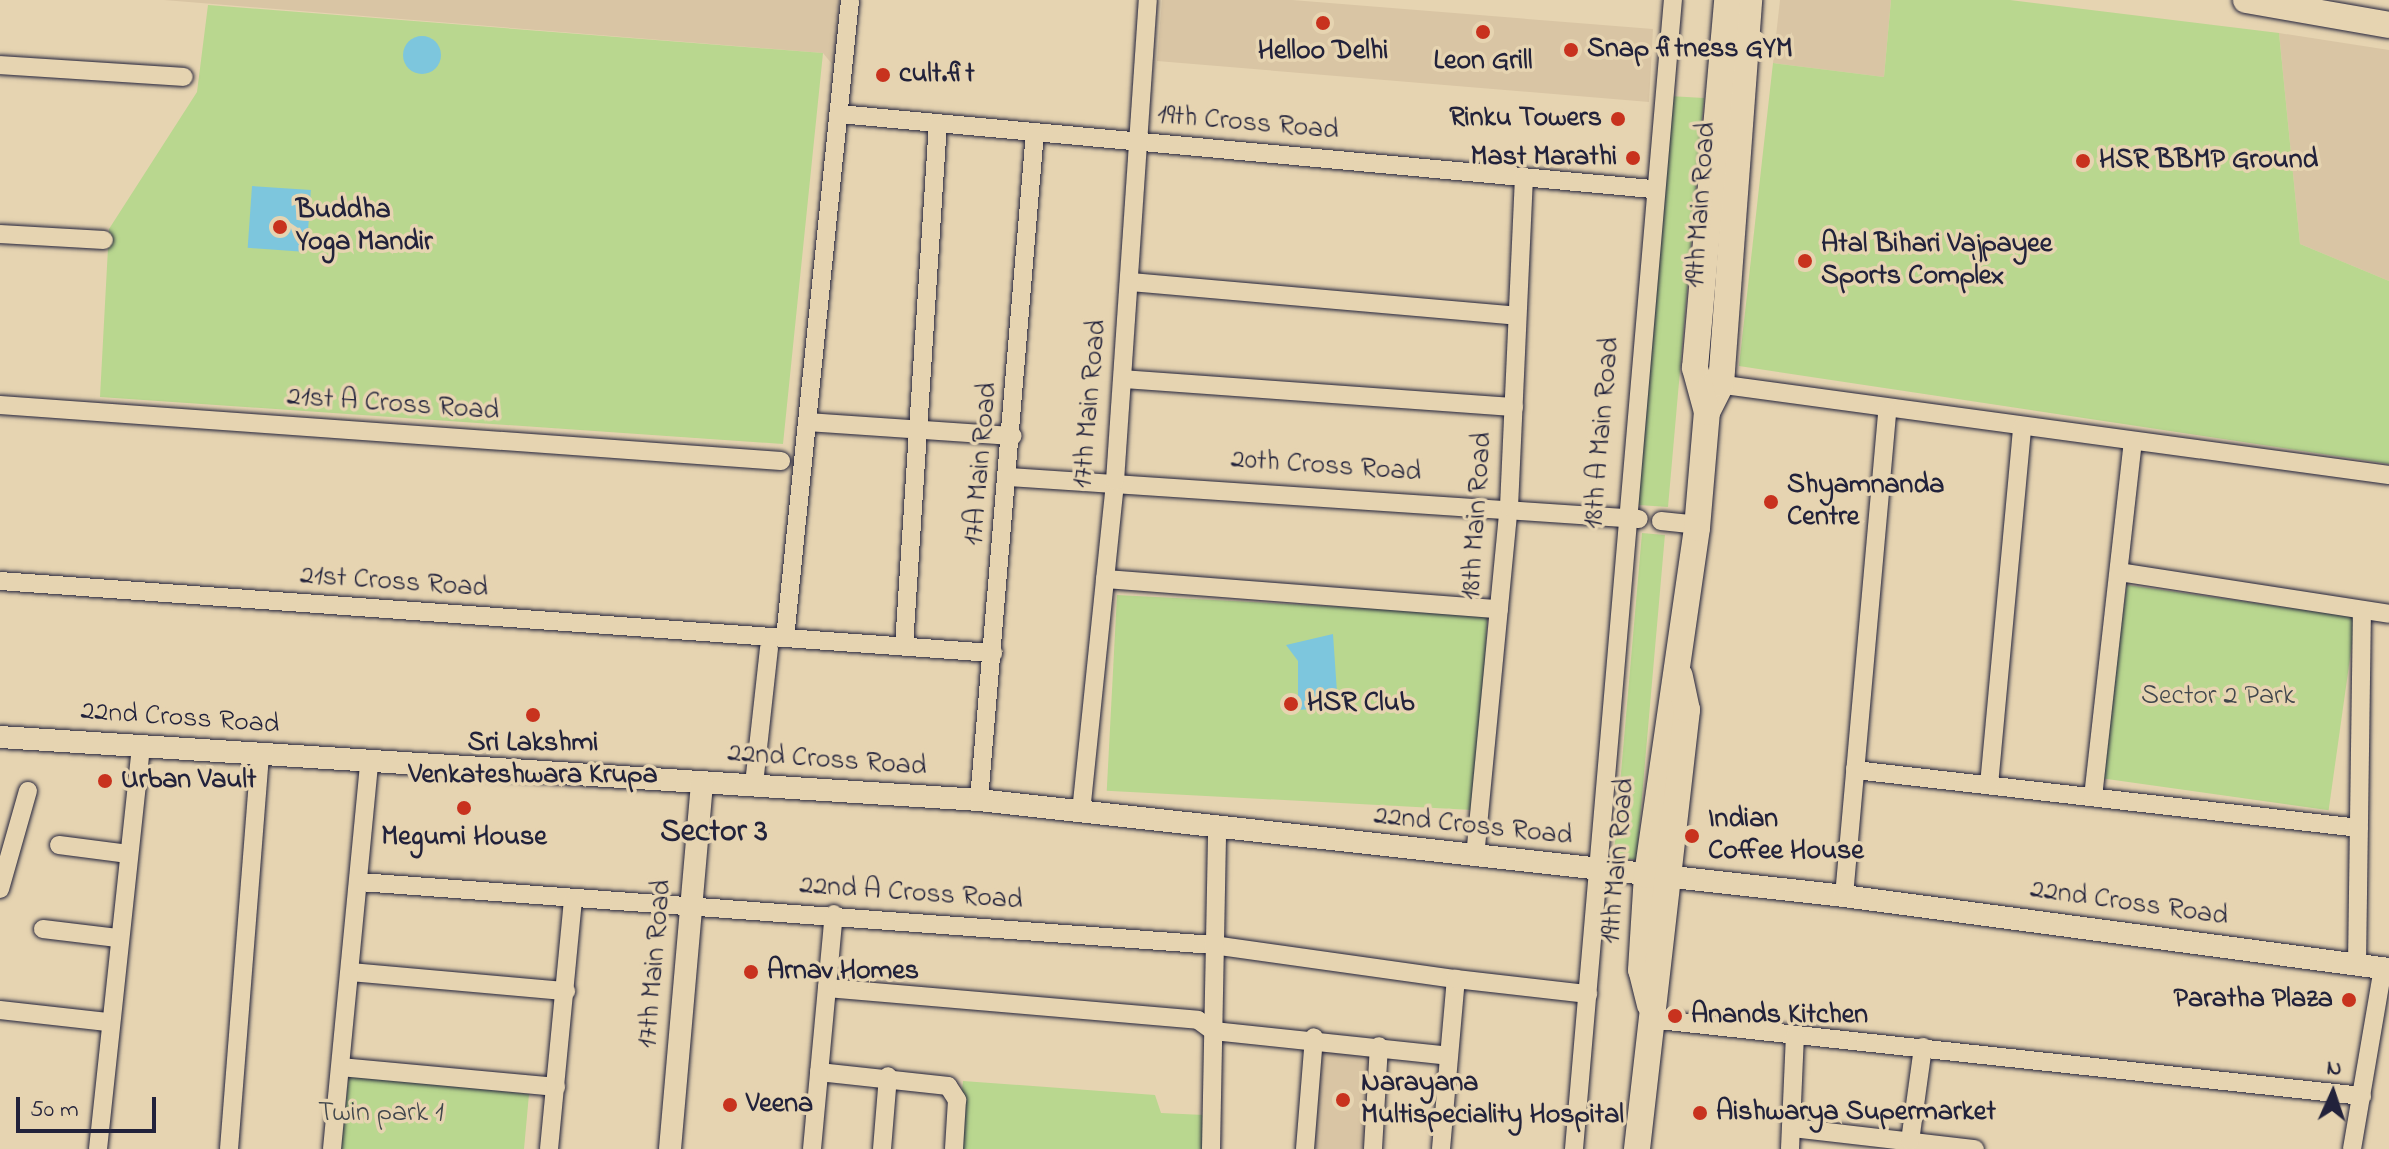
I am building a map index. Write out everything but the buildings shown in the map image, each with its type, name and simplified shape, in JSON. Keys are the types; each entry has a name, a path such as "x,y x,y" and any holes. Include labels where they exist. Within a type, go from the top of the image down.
{"main road":[{"name":"19th Main Road","path":"1710,383 1727,0"},
{"name":"19th Main Road","path":"1637,1149 1650,1012 1661,976 1659,876 1666,711 1680,676 1749,0"},
{"path":"2246,0 2389,25"}],"street":[{"path":"754,784 807,422 850,0"},
{"name":"17th Main Road","path":"1081,812 1115,481 1148,0"},
{"name":"18th A Main Road","path":"1595,871 1631,518 1652,189 1673,0"},
{"path":"0,65 184,77"},
{"name":"19th Cross Road","path":"839,114 1652,189"},
{"path":"904,646 938,123"},
{"name":"17A Main Road","path":"979,800 1013,436 1035,132"},
{"name":"18th Main Road","path":"1475,857 1509,507 1524,177"},
{"path":"0,234 104,240"},
{"path":"1131,282 1517,316"},
{"path":"1123,379 1514,407"},
{"path":"1710,383 1887,411 2389,475"},
{"name":"21st A Cross Road","path":"0,405 781,461"},
{"path":"1844,896 1887,411"},
{"path":"807,422 1013,436"},
{"path":"1989,785 2022,428"},
{"path":"2093,797 2133,441"},
{"name":"20th Cross Road","path":"1009,477 1115,481 1631,518"},
{"path":"1661,521 1697,525"},
{"path":"2119,572 2389,614"},
{"path":"1105,579 1499,609"},
{"name":"21st Cross Road","path":"0,581 777,643 904,646 993,653"},
{"path":"2357,965 2362,611"},
{"name":"22nd Cross Road","path":"0,737 979,800 1595,871 1844,896 2386,969"},
{"path":"98,1149 107,1022 141,747"},
{"path":"229,1149 260,754"},
{"path":"332,1149 360,882 369,762"},
{"path":"1855,770 2359,828"},
{"name":"17th Main Road","path":"670,1149 702,783"},
{"path":"0,889 28,791"},
{"path":"1211,1149 1217,828"},
{"path":"59,845 128,854"},
{"path":"1574,1149 1595,871"},
{"name":"22nd A Cross Road","path":"360,882 691,911 834,914 1213,945 1588,994"},
{"path":"549,1149 573,900"},
{"path":"812,1149 834,914"},
{"path":"43,929 117,938"},
{"path":"2352,1149 2386,969"},
{"path":"351,972 566,991"},
{"path":"1441,1149 1456,979"},
{"path":"827,988 1198,1020 1213,1031 1314,1037 1449,1056"},
{"path":"0,1010 107,1022"},
{"path":"1650,1012 1795,1035 2362,1096"},
{"path":"1790,1149 1795,1035"},
{"path":"1305,1149 1314,1037"},
{"path":"1373,1149 1379,1046"},
{"path":"1910,1141 1923,1047"},
{"path":"341,1067 556,1087"},
{"path":"819,1072 940,1082 955,1092 954,1149"},
{"path":"882,1149 888,1076"},
{"path":"1793,1128 1971,1149"}],"shaded area":[{"path":"164,0 839,0 836,69 823,53"},
{"path":"1162,0 1292,0 1653,29 1649,102 1157,61"},
{"path":"1780,0 1891,0 1884,77 1773,63"},
{"path":"2279,33 2389,50 2389,281 2300,244"},
{"name":"Narayana Multispeciality Hospital","path":"1323,1046 1372,1050 1363,1149 1314,1149"}],"green space":[{"name":"HSR BBMP Ground","path":"1891,0 2010,0 2279,33 2300,244 2389,281 2389,464 1739,366 1773,63 1884,77"},
{"path":"208,5 823,53 783,444 100,397 109,229 197,92"},
{"path":"1669,96 1704,98 1668,507 1638,505"},
{"path":"1642,533 1665,535 1636,860 1614,858"},
{"name":"Sector 2 Park","path":"2127,585 2356,617 2329,810 2100,778"},
{"name":"HSR Club","path":"1117,595 1487,614 1477,810 1107,791"},
{"name":"Twin park 1","path":"349,1075 529,1094 524,1149 341,1149"},
{"path":"963,1081 1155,1095 1161,1113 1204,1115 1203,1149 956,1149"}],"water":[{"path":"422,36 435,42 441,55 435,68 422,74 409,68 403,55 409,42"},
{"path":"252,186 311,190 307,252 248,248"},
{"path":"1333,634 1338,707 1298,710 1298,661 1286,645"}],"place":[{"name":"Helloo Delhi","path":"1323,23"},
{"name":"Leon Grill","path":"1483,32"},
{"name":"Snap fitness GYM","path":"1571,50"},
{"name":"cult.fit","path":"883,75"},
{"name":"Rinku Towers","path":"1618,119"},
{"name":"Mast Marathi","path":"1633,158"},
{"name":"HSR BBMP Ground","path":"2083,161"},
{"name":"Buddha Yoga Mandir","path":"280,227"},
{"name":"Atal Bihari Vajpayee Sports Complex","path":"1805,261"},
{"name":"Shyamnanda Centre","path":"1771,502"},
{"name":"HSR Club","path":"1291,704"},
{"name":"Sri Lakshmi Venkateshwara Krupa","path":"533,715"},
{"name":"Urban Vault","path":"105,781"},
{"name":"Megumi House","path":"464,808"},
{"name":"Indian Coffee House","path":"1692,836"},
{"name":"Arnav Homes","path":"751,972"},
{"name":"Paratha Plaza","path":"2349,1000"},
{"name":"Anands Kitchen","path":"1675,1016"},
{"name":"Narayana Multispeciality Hospital","path":"1343,1100"},
{"name":"Veena","path":"730,1105"},
{"name":"Aishwarya Supermarket","path":"1700,1113"}],"district":[{"name":"Sector 3","path":"714,833"}]}
